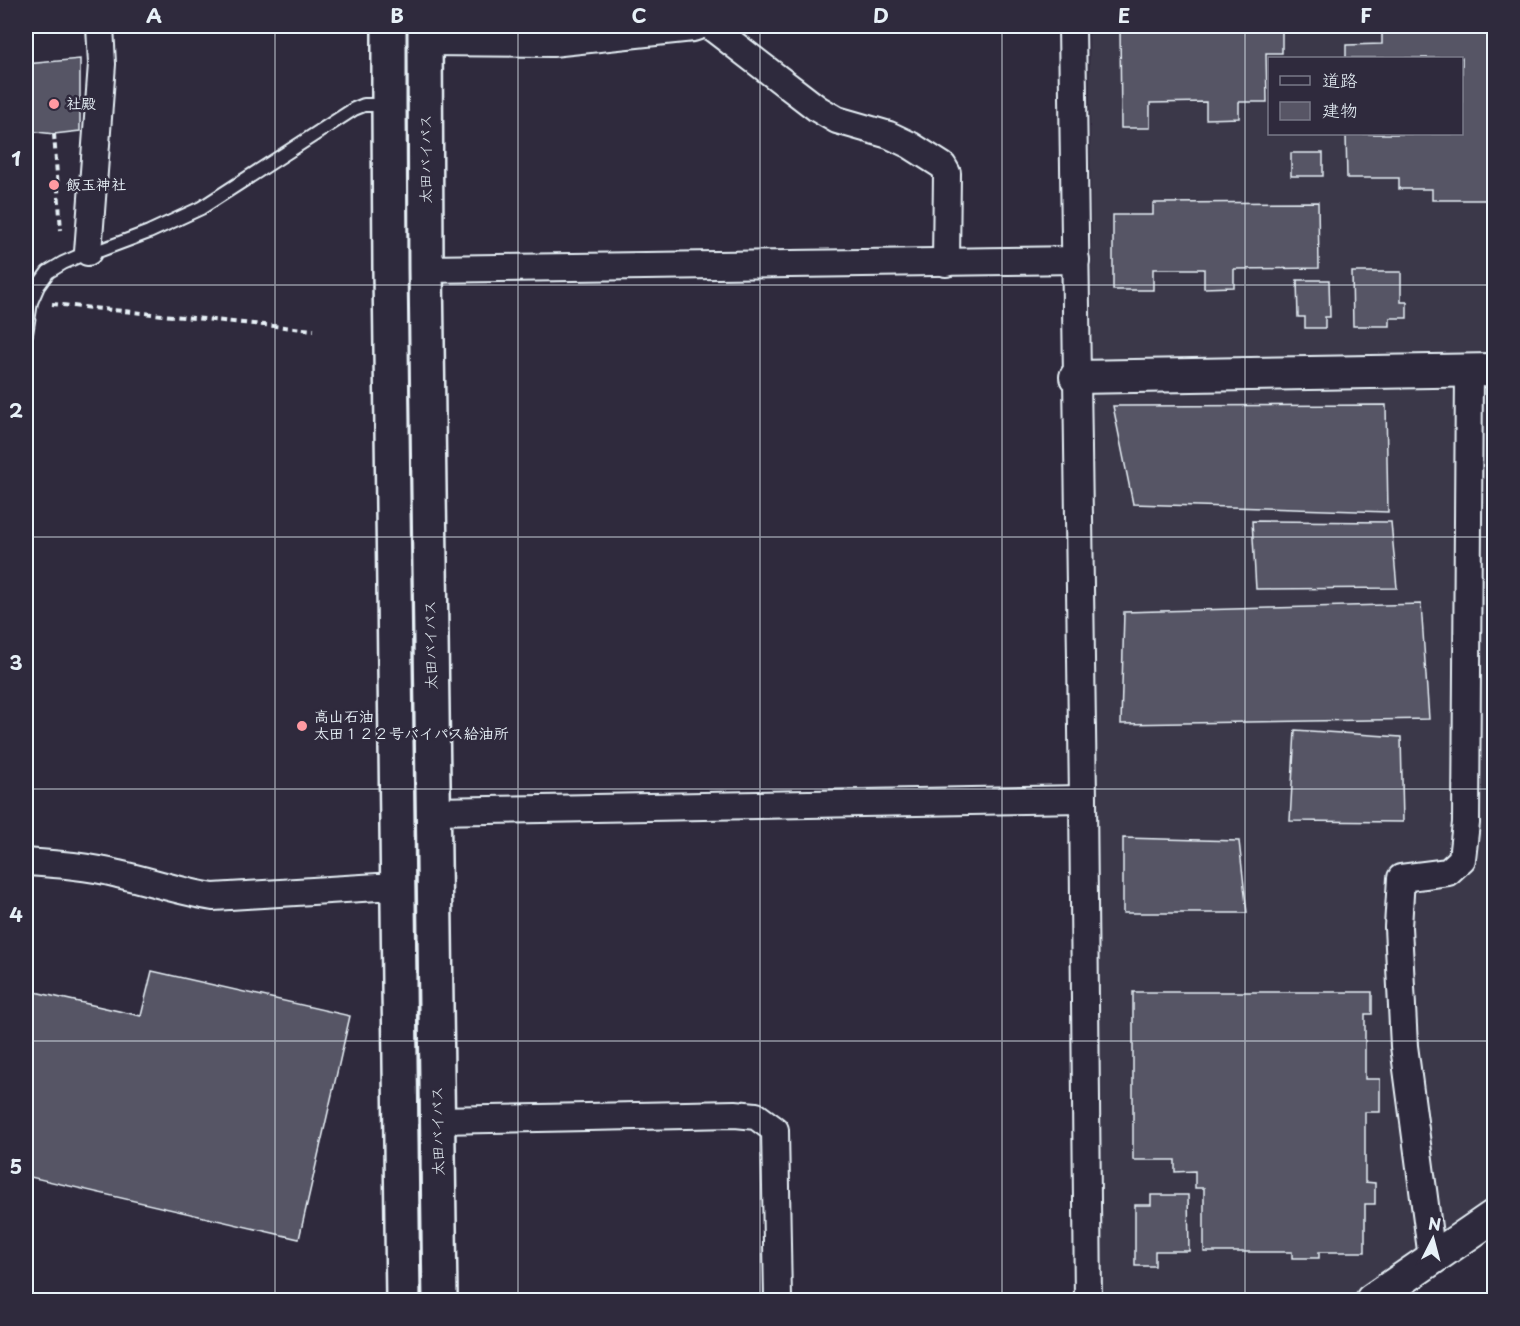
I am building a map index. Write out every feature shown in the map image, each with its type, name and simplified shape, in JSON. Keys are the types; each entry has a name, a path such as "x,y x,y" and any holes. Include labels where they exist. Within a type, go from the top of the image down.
{"highway":[{"path":"390,26 389,105 403,1300"},
{"name":"太田バイパス","path":"425,34 440,1300"}],"street":[{"path":"88,252 102,64 100,26"},
{"path":"425,34 552,44 699,26"},
{"path":"710,26 818,109 837,120 889,135 943,166 947,173 946,262"},
{"path":"1072,26 1088,1300"},
{"path":"426,270 1076,260"},
{"path":"1076,377 1482,370 1466,823 1462,859 1448,872 1401,878 1398,927 1404,1046 1432,1258"},
{"path":"434,811 1083,799"},
{"path":"26,862 68,865 116,873 213,897 399,887"},
{"path":"437,1120 756,1116 775,1130 778,1300"},
{"path":"1372,1300 1494,1216"}],"lane":[{"path":"26,334 31,302 48,272 88,252 101,250 140,235 201,208 354,109 364,105 389,105"}],"path":[{"path":"54,134 62,239"},
{"path":"31,302 314,330"}],"shaded area":[{"path":"1089,26 1494,26 1494,1199 1348,1300 1102,1300"}],"building":[{"path":"1120,26 1282,26 1282,53 1266,53 1267,102 1239,102 1239,118 1206,119 1206,102 1150,103 1150,128 1121,128"},
{"path":"1382,26 1494,26 1494,200 1432,200 1432,189 1399,189 1399,178 1347,178 1346,135 1463,135 1463,57 1346,57 1346,45 1382,44"},
{"name":"社殿","path":"80,59 80,131 54,134 29,131 26,64"},
{"path":"1291,153 1323,153 1323,176 1291,176"},
{"path":"1318,202 1319,268 1234,269 1234,287 1204,288 1204,269 1153,269 1153,290 1113,290 1113,215 1153,215 1153,203"},
{"path":"1352,272 1401,272 1401,302 1407,302 1407,318 1390,318 1390,326 1353,326"},
{"path":"1297,280 1329,280 1330,317 1325,317 1325,328 1305,328 1305,317 1298,317"},
{"path":"1386,405 1388,512 1133,504 1113,406"},
{"path":"1252,521 1391,522 1397,588 1256,589"},
{"path":"1421,604 1429,719 1121,724 1124,612"},
{"path":"1295,730 1401,737 1403,822 1290,821"},
{"path":"1123,838 1239,841 1247,913 1123,913"},
{"path":"152,971 350,1016 299,1239 26,1176 26,990 141,1016"},
{"path":"1133,992 1372,992 1372,1014 1365,1014 1365,1079 1380,1079 1380,1112 1365,1112 1365,1182 1375,1183 1375,1204 1365,1204 1365,1252 1319,1252 1319,1258 1292,1258 1292,1252 1204,1252 1204,1188 1195,1188 1195,1171 1175,1172 1175,1160 1133,1160"},
{"path":"1151,1195 1188,1195 1189,1251 1155,1251 1155,1266 1135,1266 1135,1205 1151,1205"}],"place":[{"name":"社殿","path":"54,104"},
{"name":"飯玉神社","path":"54,185"},
{"name":"高山石油 太田１２２号バイパス給油所","path":"302,726"}]}
